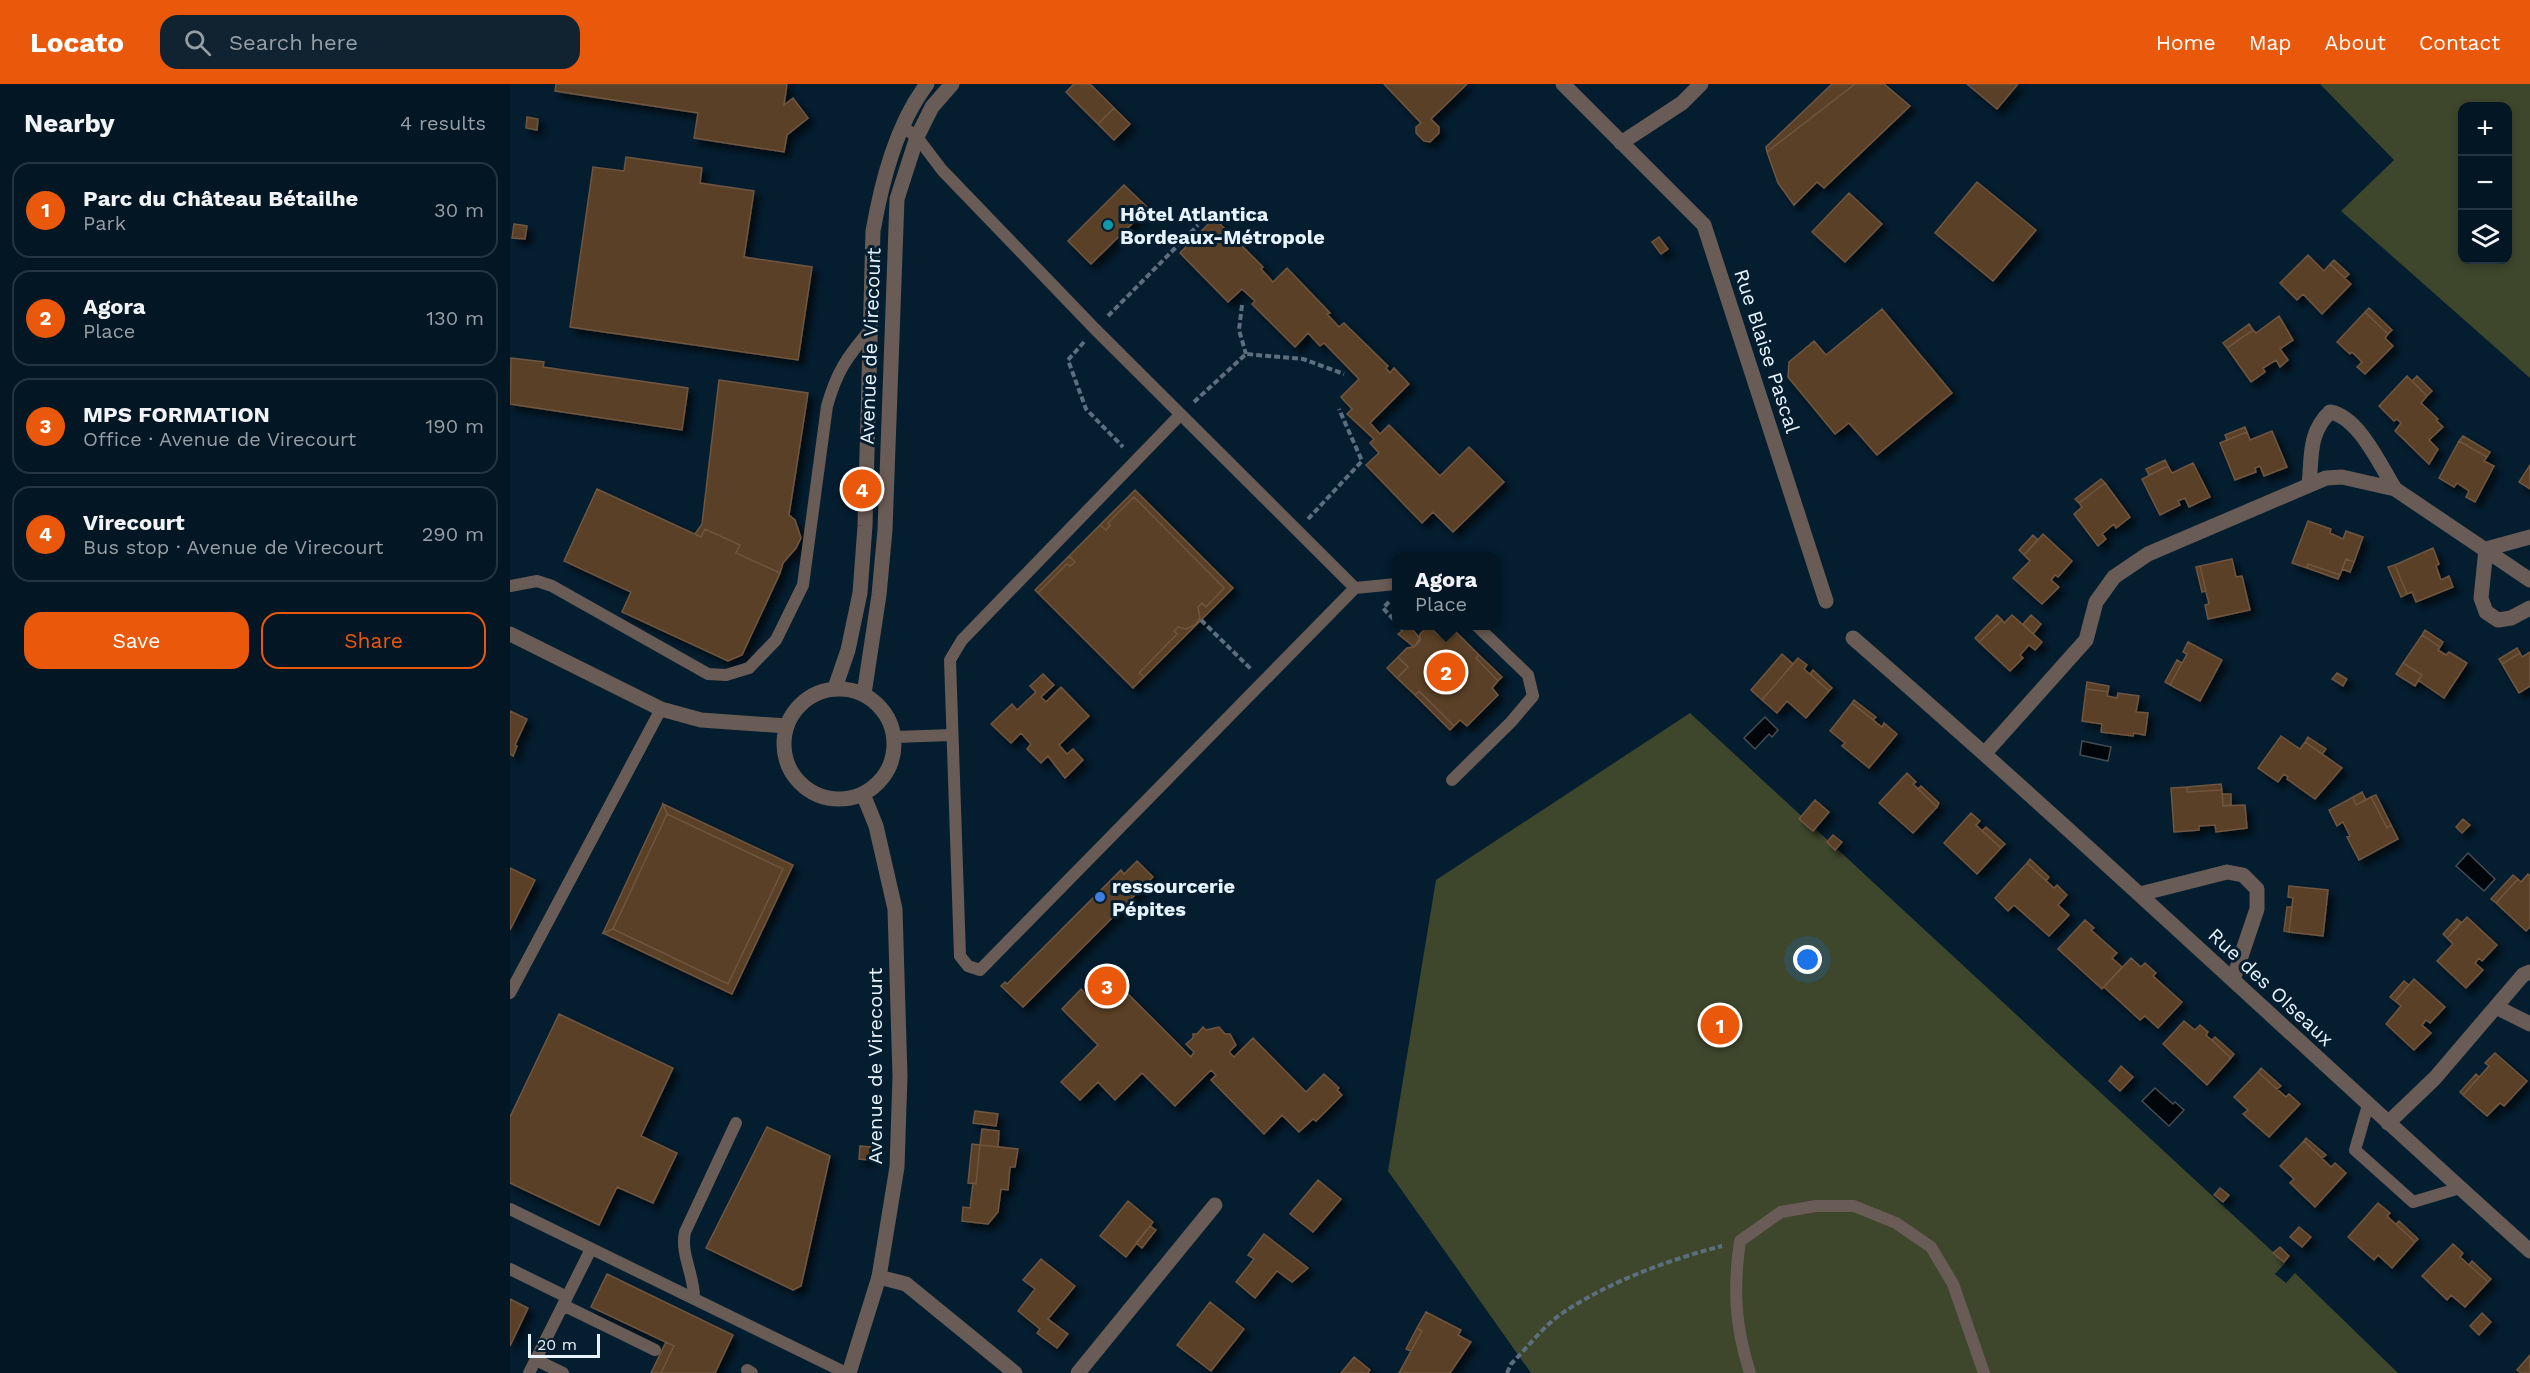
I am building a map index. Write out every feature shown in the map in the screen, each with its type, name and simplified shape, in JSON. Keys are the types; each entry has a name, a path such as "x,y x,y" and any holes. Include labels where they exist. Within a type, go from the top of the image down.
{"street":[{"name":"Avenue de Virecourt","path":"835,688 848,650 860,592 865,526 873,231 880,192 903,127 917,98 927,84"},
{"name":"Avenue de Virecourt","path":"864,694 879,595 885,530 897,199 917,138 932,107 952,84"},
{"name":"Rue Blaise Pascal","path":"1563,84 1704,225 1826,601"},
{"path":"1621,143 1682,103 1701,84"},
{"path":"2310,485 2314,437 2319,422 2330,412 2342,414 2355,426 2396,489"},
{"path":"1985,753 2086,640 2096,602 2114,577 2148,554 2326,478 2342,477 2396,489 2530,580"},
{"path":"2486,549 2530,537"},
{"path":"2486,549 2481,598 2486,612 2498,620 2511,618 2530,608"},
{"path":"510,634 661,709 701,720 787,726"},
{"name":"Rue des OIseaux","path":"1853,638 1985,753 2388,1124 2530,1251"},
{"path":"835,688 850,689 864,694 885,712 895,737 894,754 888,770 878,784 863,794 846,799 827,798 810,791 796,779 785,753 787,726 797,707 814,694 835,688"},
{"name":"Avenue de Virecourt","path":"847,1373 879,1277 897,1167 900,1076 895,909 876,826 863,794"},
{"path":"2139,894 2227,872 2242,875 2257,889 2257,909 2234,981"},
{"path":"2388,1124 2435,1078 2523,975 2530,972"},
{"path":"2496,1007 2530,1024"},
{"path":"1078,1373 1215,1205"},
{"path":"879,1277 906,1284 1015,1373"}],"lane":[{"path":"903,127 917,138 942,170 1004,236 1355,588"},
{"path":"510,586 537,581 552,586 708,674 726,675 749,668 776,640 803,585 827,406 833,383 844,360 870,330"},
{"path":"1180,415 962,640 950,660 960,957 968,966 980,970 1355,588 1392,585"},
{"path":"1452,780 1533,696 1528,675 1481,630"},
{"path":"510,993 661,709"},
{"path":"895,737 952,735"},
{"path":"2368,1105 2355,1150 2363,1158 2413,1202 2460,1188"},
{"path":"694,1299 694,1281 684,1248 685,1232 736,1123"},
{"path":"1750,1373 1739,1339 1735,1281 1740,1241 1780,1212 1816,1206 1854,1206 1896,1223 1931,1247 1953,1284 1984,1373"},
{"path":"510,1209 847,1373"},
{"path":"529,1373 591,1249"},
{"path":"510,1269 655,1350"},
{"path":"536,1360 563,1373"}],"path":[{"path":"1242,305 1239,330 1246,354"},
{"path":"1180,415 1246,354 1303,359 1344,374"},
{"path":"1297,530 1362,461 1339,409"},
{"path":"1392,599 1383,608 1392,618"},
{"path":"1201,621 1263,681"},
{"path":"1508,1373 1511,1364 1562,1313 1604,1288 1684,1256 1740,1241"}],"green space":[{"path":"2320,84 2530,84 2530,378 2341,211 2394,160"},
{"path":"1690,713 2285,1263 2275,1274 2286,1283 2295,1273 2398,1373 1531,1373 1388,1171 1436,880"}],"shaded area":[{"path":"1765,717 1778,730 1772,737 1769,734 1755,749 1744,738"},
{"path":"2082,741 2111,747 2108,761 2080,755"},
{"path":"2468,853 2495,879 2484,891 2456,866"},
{"path":"2155,1088 2173,1104 2175,1102 2184,1110 2169,1126 2142,1101"}],"building":[{"path":"556,84 787,84 784,105 793,98 808,118 787,135 784,152 694,138 698,113 555,91"},
{"path":"1074,84 1090,84 1114,108 1098,124 1066,92"},
{"path":"1384,84 1467,84 1431,119 1439,127 1439,133 1430,142 1424,141 1416,133 1416,127 1421,123"},
{"path":"1832,84 1855,84 1767,152 1766,147"},
{"path":"1855,84 1884,84 1910,106 1824,188 1817,182 1794,205 1778,183 1767,152"},
{"path":"1967,84 2018,84 1997,109"},
{"path":"1114,108 1130,124 1114,140 1098,124"},
{"path":"527,117 538,119 537,130 526,128"},
{"path":"626,157 702,168 700,183 754,191 744,257 812,267 798,360 570,327 593,167 624,171"},
{"path":"1977,182 2036,230 1993,281 1935,233"},
{"name":"Hôtel Atlantica Bordeaux-Métropole","path":"1124,185 1148,208 1091,264 1068,241"},
{"path":"1849,193 1882,224 1845,262 1812,232"},
{"path":"1214,218 1263,267 1261,269 1273,282 1287,268 1330,313 1327,314 1339,327 1344,323 1388,366 1386,368 1390,373 1394,368 1409,384 1370,423 1380,434 1389,425 1440,476 1469,447 1504,482 1453,532 1433,512 1422,523 1366,465 1379,453 1370,443 1374,439 1347,414 1352,409 1341,397 1359,379 1324,343 1320,346 1308,333 1295,347 1252,304 1255,301 1242,289 1228,302 1180,253"},
{"path":"514,224 527,226 525,239 512,238"},
{"path":"1659,237 1668,249 1661,254 1652,242"},
{"path":"2308,255 2324,271 2330,264 2351,284 2322,314 2303,294 2297,300 2280,283"},
{"path":"2334,260 2349,274 2345,278 2330,264"},
{"path":"2369,308 2392,330 2388,334 2365,312"},
{"path":"1882,309 1952,393 1877,455 1849,423 1835,434 1788,377 1789,362 1814,341 1826,355"},
{"path":"2365,312 2388,334 2385,338 2393,346 2365,374 2357,367 2362,362 2337,342"},
{"path":"2279,316 2293,340 2280,349 2288,360 2280,367 2276,360 2263,368 2265,372 2251,382 2227,348 2253,330 2256,333"},
{"path":"2249,324 2253,330 2227,348 2223,343"},
{"path":"511,358 544,362 543,367 688,388 682,430 510,404"},
{"path":"2407,376 2427,396 2421,403 2443,427 2429,440 2438,449 2429,464 2395,431 2401,423 2397,419 2394,421 2379,406"},
{"path":"2417,376 2432,391 2427,396 2412,381"},
{"path":"719,380 808,393 789,515 795,520 801,538 783,563 780,573 736,553 740,545 705,529 701,537 695,534 702,524"},
{"path":"2245,427 2247,432 2227,440 2225,435"},
{"path":"2272,431 2287,467 2264,476 2260,466 2255,468 2256,472 2235,480 2220,443 2247,432 2250,440"},
{"path":"2463,436 2490,452 2487,457 2459,441"},
{"path":"2459,441 2487,457 2484,461 2494,466 2475,502 2466,497 2469,491 2457,483 2454,487 2439,478"},
{"path":"2165,460 2168,466 2149,475 2146,469"},
{"path":"2193,463 2210,497 2189,507 2185,498 2178,501 2180,505 2160,515 2142,479 2168,466 2172,473"},
{"path":"2530,465 2530,489 2519,482"},
{"path":"2101,479 2105,483 2079,503 2075,499"},
{"path":"2105,483 2130,517 2116,528 2114,524 2102,534 2106,539 2098,546 2074,514 2082,507 2079,503"},
{"path":"597,489 701,537 705,529 740,545 736,553 780,573 742,655 728,661 622,612 631,592 564,561"},
{"path":"1135,490 1233,588 1144,677 1139,673 1177,634 1174,631 1178,627 1186,629 1195,625 1200,618 1198,607 1202,603 1206,607 1224,588 1134,497 1108,523 1110,526 1106,530 1100,525"},
{"path":"1134,497 1224,588 1206,607 1202,603 1198,607 1200,618 1195,625 1186,629 1178,627 1174,631 1177,634 1139,673 1144,677 1133,688 1038,593 1067,564 1070,566 1075,562 1069,556 1100,525 1106,530 1110,526 1108,523"},
{"path":"2308,521 2331,529 2330,533 2343,539 2346,531 2363,537 2354,562 2346,559 2340,575 2308,564 2307,568 2292,563"},
{"path":"2043,534 2072,561 2058,577 2055,575 2051,580 2059,587 2042,604 2013,578 2030,561 2024,555"},
{"path":"2033,535 2038,540 2024,555 2019,550"},
{"path":"2433,548 2439,564 2436,566 2441,580 2449,576 2453,587 2416,602 2412,592 2407,594 2395,565"},
{"path":"1069,556 1075,562 1070,566 1067,564 1038,593 1035,590"},
{"path":"2232,559 2236,577 2242,576 2250,610 2208,619 2205,605 2209,604 2200,566"},
{"path":"2346,559 2354,562 2350,572 2342,569"},
{"path":"2308,564 2340,575 2338,579 2307,568"},
{"path":"2395,565 2407,594 2401,597 2388,567"},
{"path":"2200,566 2206,591 2202,592 2196,567"},
{"path":"1997,615 2002,620 1979,642 1975,638"},
{"path":"2012,615 2042,642 2035,650 2029,645 2020,655 2023,658 2010,671 1979,642 2002,620 2004,623"},
{"path":"2031,615 2041,624 2033,634 2023,624"},
{"path":"1404,630 1413,630 1420,638 1414,647 1398,634"},
{"path":"1424,630 1433,630 1439,635 1445,630 1454,630 1479,655 1476,658 1498,681 1492,688 1498,695 1467,726 1460,720 1454,726 1419,691 1415,695 1397,678 1408,667 1398,657 1407,648 1414,647 1420,641 1420,634"},
{"path":"2425,630 2443,642 2440,647 2422,635"},
{"path":"2422,635 2440,647 2438,650 2446,655 2449,652 2467,663 2444,698 2418,680 2422,675 2403,663"},
{"path":"2188,642 2222,660 2200,701 2170,685 2187,654 2183,652"},
{"path":"2517,648 2520,653 2502,664 2499,659"},
{"path":"2530,652 2530,686 2519,693 2502,664 2520,653 2522,657"},
{"path":"1782,654 1793,664 1762,700 1751,690"},
{"path":"1479,655 1502,677 1498,681 1476,658"},
{"path":"1398,657 1408,667 1397,678 1387,668"},
{"path":"1798,658 1807,665 1804,669 1829,691 1806,718 1787,701 1777,713 1762,700"},
{"path":"2177,660 2182,663 2170,685 2165,682"},
{"path":"2403,663 2422,675 2415,686 2396,674"},
{"path":"1813,670 1832,688 1829,691 1810,674"},
{"path":"2337,673 2347,679 2343,686 2332,679"},
{"path":"1043,674 1054,685 1041,697 1046,702 1061,687 1089,716 1059,745 1067,754 1073,749 1083,760 1065,778 1048,756 1041,763 1027,749 1031,744 1021,733 1011,743 991,724 1012,704 1017,710 1036,692 1030,686"},
{"path":"2087,682 2109,686 2108,692 2086,689"},
{"path":"2086,689 2108,692 2107,696 2117,698 2118,693 2139,696 2136,712 2148,713 2145,735 2134,733 2133,736 2101,732 2102,724 2082,721"},
{"path":"1419,691 1454,726 1450,730 1415,695"},
{"path":"1854,700 1876,717 1873,720 1852,703"},
{"path":"1852,703 1882,727 1884,723 1897,734 1869,768 1842,746 1845,743 1830,731"},
{"path":"510,711 527,719 515,745 517,746 513,756 510,754"},
{"path":"2281,736 2300,749 2305,742 2342,768 2315,799 2287,779 2288,777 2284,774 2278,782 2258,768"},
{"path":"2308,737 2326,749 2322,754 2305,742"},
{"path":"1907,773 1916,782 1913,784 1937,807 1913,833 1879,803"},
{"path":"2221,784 2222,790 2187,792 2187,787"},
{"path":"1921,786 1939,803 1937,807 1918,789"},
{"path":"2187,787 2187,792 2222,790 2223,806 2245,805 2247,828 2216,832 2215,825 2199,826 2199,830 2174,832 2171,788"},
{"path":"2362,792 2366,800 2356,805 2353,797"},
{"path":"2222,794 2231,794 2231,805 2223,806"},
{"path":"2376,795 2391,825 2387,828 2371,797"},
{"path":"2353,797 2356,805 2371,797 2387,828 2391,825 2398,839 2359,860 2347,837 2350,836 2343,822 2337,826 2329,810"},
{"path":"1815,800 1829,812 1813,831 1799,819"},
{"path":"663,804 667,814 613,929 603,933"},
{"path":"663,804 793,865 732,994 603,933 613,929 728,984 783,869 667,814"},
{"path":"1971,813 1980,821 1976,825 2001,848 1977,874 1944,843"},
{"path":"667,814 783,869 728,984 613,929"},
{"path":"2463,819 2470,825 2462,833 2456,827"},
{"path":"1986,827 2005,844 2001,848 1982,831"},
{"path":"1833,835 1842,842 1835,850 1827,842"},
{"path":"2030,859 2049,877 2046,881 2027,863"},
{"path":"1137,861 1153,877 1023,1007 1001,986 1005,982 1007,984 1121,870 1124,874"},
{"path":"2027,863 2054,888 2057,885 2067,895 2058,905 2069,915 2049,936 2014,905 2008,911 1995,898"},
{"path":"510,868 535,880 510,930"},
{"path":"2528,874 2530,876 2530,927 2526,931 2496,903 2518,879 2521,882"},
{"path":"2513,875 2518,879 2496,903 2491,899"},
{"path":"2289,886 2328,890 2323,936 2289,932 2293,898 2288,897"},
{"path":"2287,907 2292,907 2289,932 2284,931"},
{"path":"2467,917 2497,945 2482,961 2479,958 2475,963 2483,970 2466,988 2437,961 2453,944 2447,938"},
{"path":"2457,919 2461,922 2447,938 2443,934"},
{"path":"2085,920 2094,928 2091,930 2117,953 2112,958 2122,967 2102,989 2058,949"},
{"path":"2131,958 2141,967 2145,963 2156,973 2153,976 2182,1002 2158,1028 2145,1016 2140,1020 2104,987"},
{"path":"2414,979 2445,1007 2430,1023 2426,1020 2422,1025 2431,1033 2414,1050 2386,1024 2401,1006 2395,1001"},
{"path":"2404,981 2409,985 2395,1001 2390,997"},
{"path":"1120,986 1191,1057 1194,1052 1186,1044 1193,1038 1193,1034 1197,1034 1203,1027 1206,1030 1219,1027 1225,1034 1230,1034 1236,1045 1229,1052 1234,1057 1253,1038 1306,1092 1324,1074 1339,1088 1337,1090 1342,1095 1316,1121 1313,1119 1299,1132 1282,1115 1264,1134 1211,1080 1216,1075 1211,1070 1175,1106 1142,1073 1115,1100 1098,1082 1080,1100 1061,1082 1098,1045 1062,1009 1081,989 1094,1003 1098,998 1103,1003"},
{"path":"559,1014 673,1068 641,1136 677,1153 653,1203 617,1187 599,1225 510,1183 510,1117"},
{"path":"2184,1021 2195,1030 2200,1025 2208,1032 2206,1035 2231,1058 2207,1085 2163,1044"},
{"path":"2215,1037 2234,1054 2231,1058 2212,1040"},
{"path":"2495,1053 2527,1081 2504,1106 2500,1103 2487,1116 2463,1095 2489,1066 2485,1063"},
{"path":"2121,1066 2133,1077 2120,1091 2109,1081"},
{"path":"2261,1068 2281,1086 2277,1089 2258,1072"},
{"path":"2258,1072 2286,1097 2289,1094 2300,1104 2269,1137 2243,1114 2248,1110 2234,1097"},
{"path":"2476,1074 2479,1077 2463,1095 2460,1092"},
{"path":"975,1111 998,1114 996,1126 973,1123"},
{"path":"767,1127 830,1156 801,1286 793,1290 706,1248"},
{"path":"982,1129 999,1131 998,1147 980,1145"},
{"path":"2306,1138 2326,1155 2322,1158 2304,1141"},
{"path":"2304,1141 2331,1167 2335,1163 2346,1173 2315,1207 2290,1183 2294,1179 2280,1166"},
{"path":"972,1144 980,1145 976,1184 968,1183"},
{"path":"980,1145 1018,1149 1015,1167 1010,1167 1008,1190 1001,1189 998,1212 988,1224 962,1221 963,1207 970,1208 973,1183 976,1184"},
{"path":"860,1146 871,1147 869,1160 859,1159"},
{"path":"1318,1180 1341,1199 1313,1232 1290,1214"},
{"path":"2220,1188 2229,1195 2223,1202 2214,1195"},
{"path":"1128,1201 1153,1222 1126,1257 1100,1236"},
{"path":"2378,1203 2390,1213 2387,1216 2415,1242 2392,1268 2378,1255 2374,1260 2348,1237"},
{"path":"2399,1221 2418,1239 2415,1242 2396,1224"},
{"path":"1150,1226 1156,1230 1142,1248 1136,1243"},
{"path":"2299,1227 2311,1237 2302,1247 2290,1237"},
{"path":"1264,1234 1308,1268 1292,1282 1277,1271 1255,1298 1236,1282 1254,1259 1248,1255"},
{"path":"2453,1244 2463,1253 2460,1257 2488,1282 2465,1307 2451,1295 2447,1300 2422,1276"},
{"path":"2280,1247 2289,1256 2284,1262 2273,1253"},
{"path":"1041,1259 1075,1286 1048,1319 1068,1334 1057,1348 1037,1333 1040,1329 1018,1311 1035,1289 1023,1280"},
{"path":"2472,1261 2491,1279 2488,1282 2469,1265"},
{"path":"607,1274 733,1335 715,1373 661,1373 674,1346 591,1307"},
{"path":"510,1299 528,1308 510,1346"},
{"path":"1210,1302 1244,1329 1211,1371 1177,1345"},
{"path":"1426,1312 1461,1330 1458,1335 1471,1342 1450,1373 1399,1373 1422,1331 1417,1328"},
{"path":"2482,1313 2491,1322 2479,1335 2470,1326"},
{"path":"1417,1328 1422,1331 1411,1351 1406,1349"},
{"path":"666,1342 674,1346 661,1373 651,1373"},
{"path":"2530,1355 2530,1373 2521,1373 2517,1370"},
{"path":"1354,1357 1370,1370 1368,1373 1341,1373"}],"place":[{"name":"Hôtel Atlantica Bordeaux-Métropole","path":"1108,225"},
{"name":"Virecourt","path":"862,489"},
{"name":"Agora","path":"1446,672"},
{"name":"ressourcerie Pépites","path":"1100,897"},
{"name":"MPS FORMATION","path":"1107,986"},
{"name":"Parc du Château Bétailhe","path":"1720,1025"}]}
